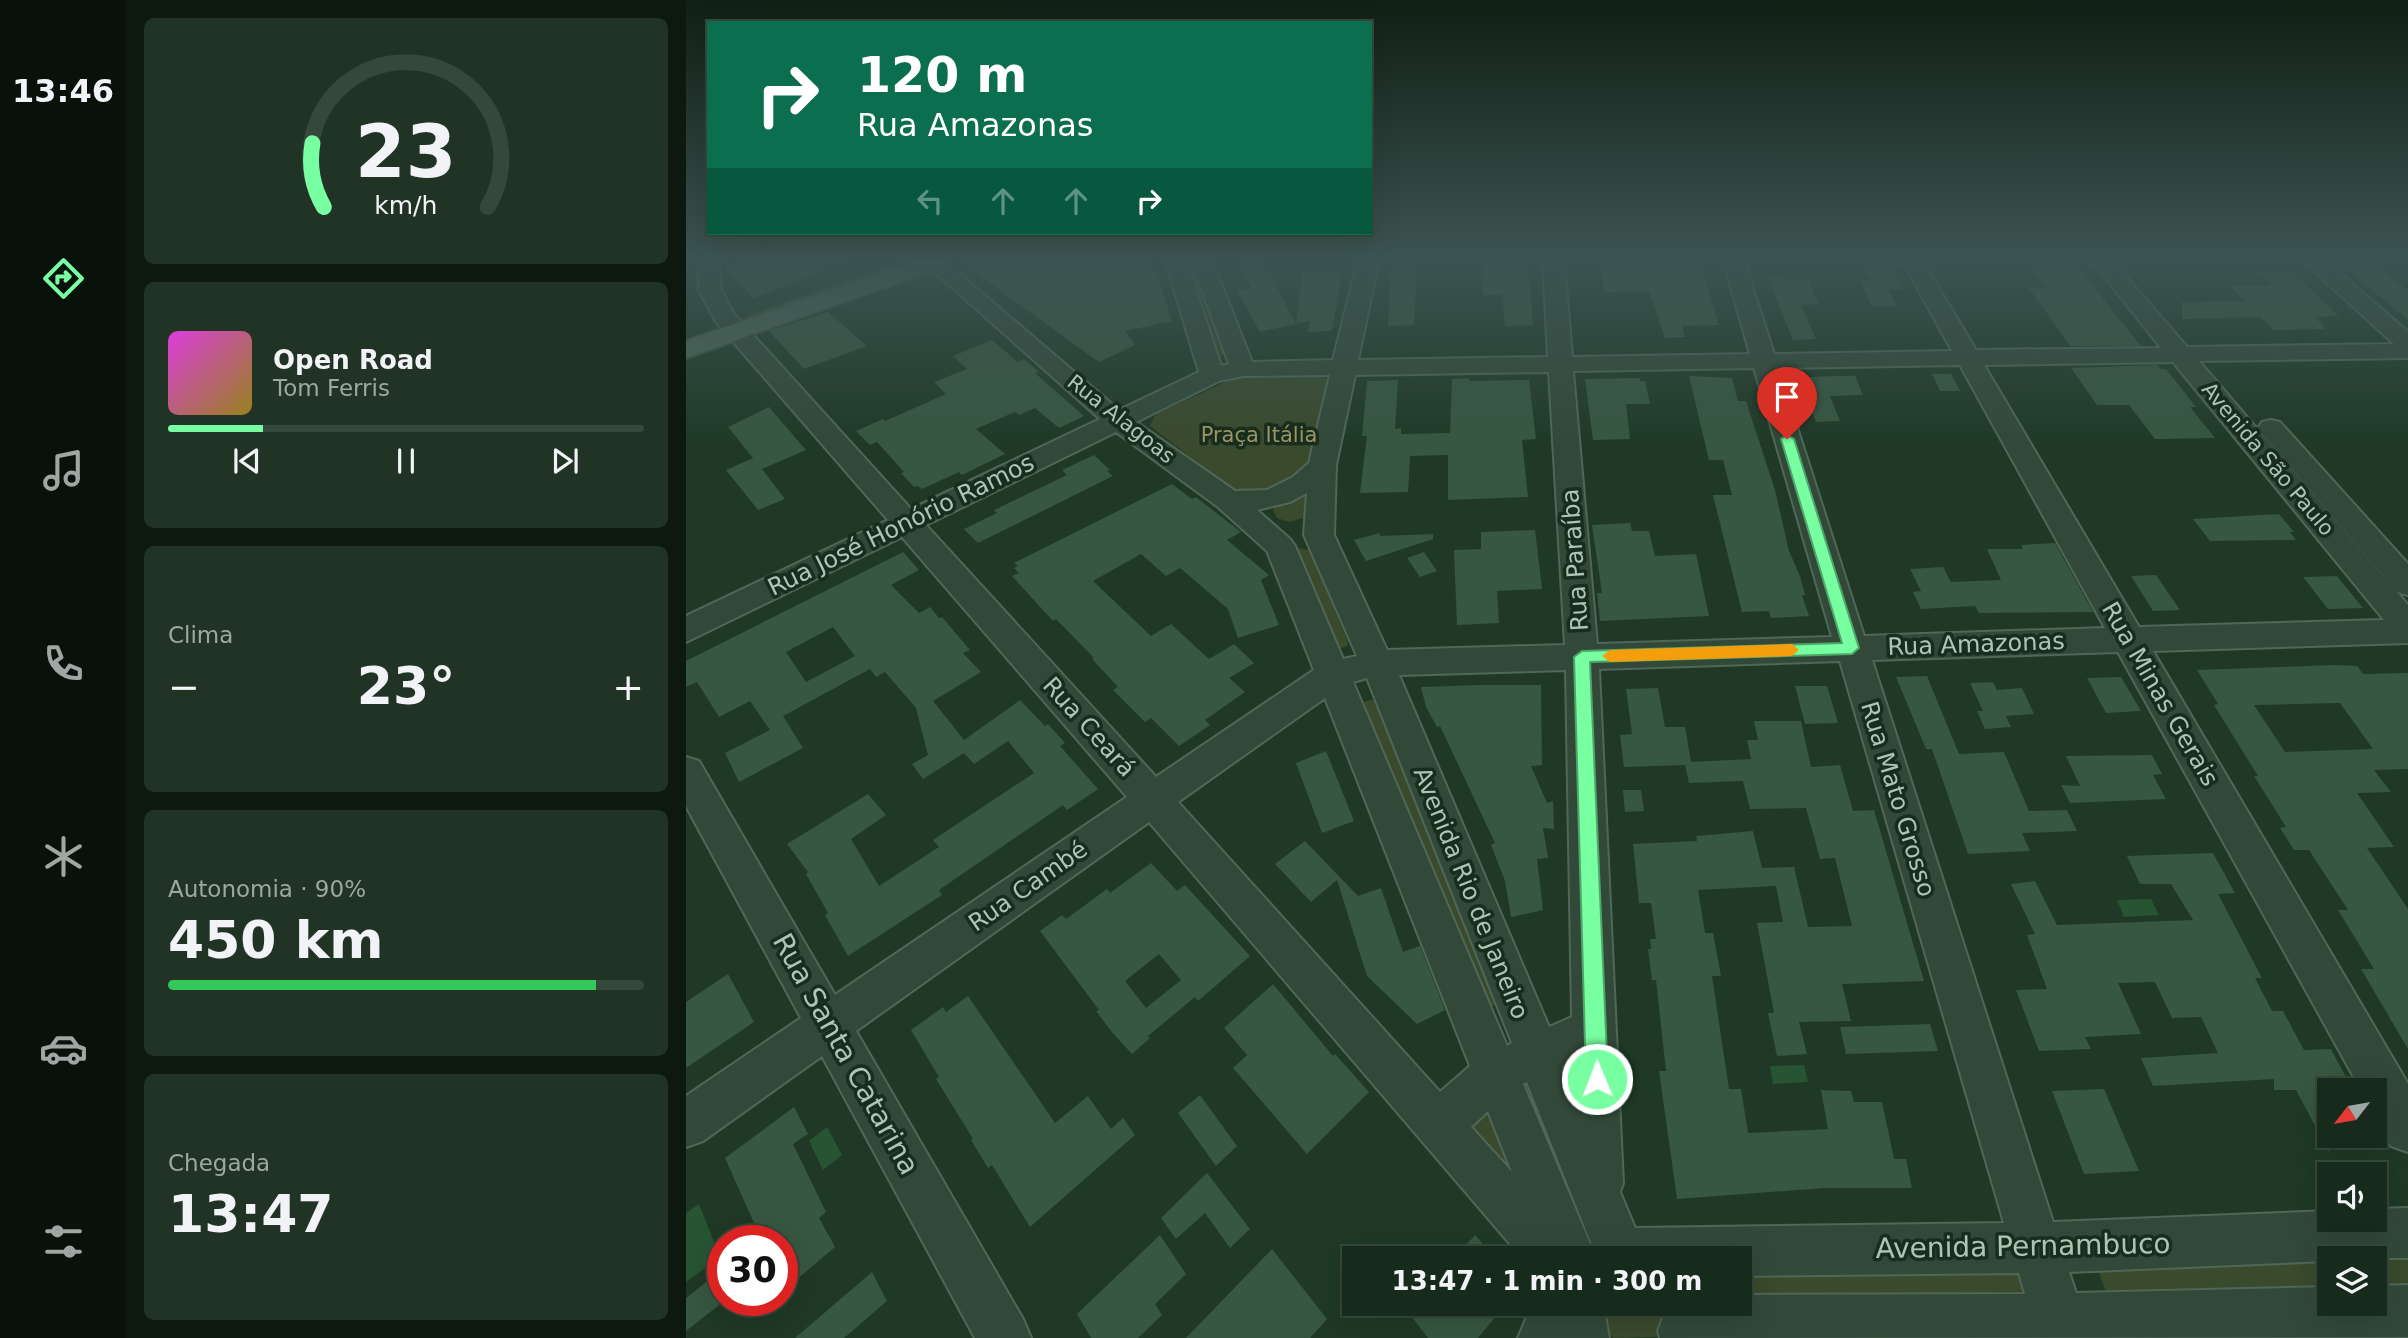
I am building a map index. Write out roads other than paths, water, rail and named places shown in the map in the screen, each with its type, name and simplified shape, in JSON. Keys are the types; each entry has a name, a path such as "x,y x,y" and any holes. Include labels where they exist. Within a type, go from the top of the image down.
{"main road":[{"path":"686,350 735,322"},
{"path":"686,330 736,322"}],"street":[{"name":"Rua Alagoas","path":"1005,322 1117,421 1228,499 1280,546"},
{"path":"1195,322 1212,375"},
{"path":"1224,322 1242,369"},
{"path":"1280,546 1319,535 1322,465 1354,322"},
{"name":"Rua Paraíba","path":"1558,322 1582,657 1600,1203"},
{"name":"Rua Mato Grosso","path":"1752,322 2062,1329"},
{"name":"Rua Minas Gerais","path":"1948,322 2408,1129"},
{"name":"Avenida São Paulo","path":"2161,322 2408,584"},
{"name":"Avenida São Paulo","path":"2170,322 2192,354 2408,629"},
{"path":"2384,322 2408,344"},
{"name":"Rua Ceará","path":"731,324 1545,1246"},
{"name":"Rua José Honório Ramos","path":"686,630 1212,375 1242,369 2408,351"},
{"path":"1228,499 1246,502 1280,496 1303,485 1322,465"},
{"name":"Avenida Rio de Janeiro","path":"1319,535 1377,663 1600,1203 1623,1246"},
{"name":"Avenida Rio de Janeiro","path":"1280,546 1566,1246"},
{"name":"Rua Amazonas","path":"1377,663 2408,629"},
{"name":"Rua Cambé","path":"686,1124 1332,675 1377,663"},
{"name":"Rua Santa Catarina","path":"686,772 1004,1338"},
{"path":"1439,1124 1497,1073 1595,1029"},
{"name":"Avenida Pernambuco","path":"1752,1253 2037,1248 2408,1233"},
{"path":"1682,1324 1714,1321 2062,1329 2408,1311"},
{"path":"1545,1338 1562,1316"},
{"path":"1579,1316 1582,1338"}],"park label":[{"name":"Praça Itália","path":"1259,435"}]}
